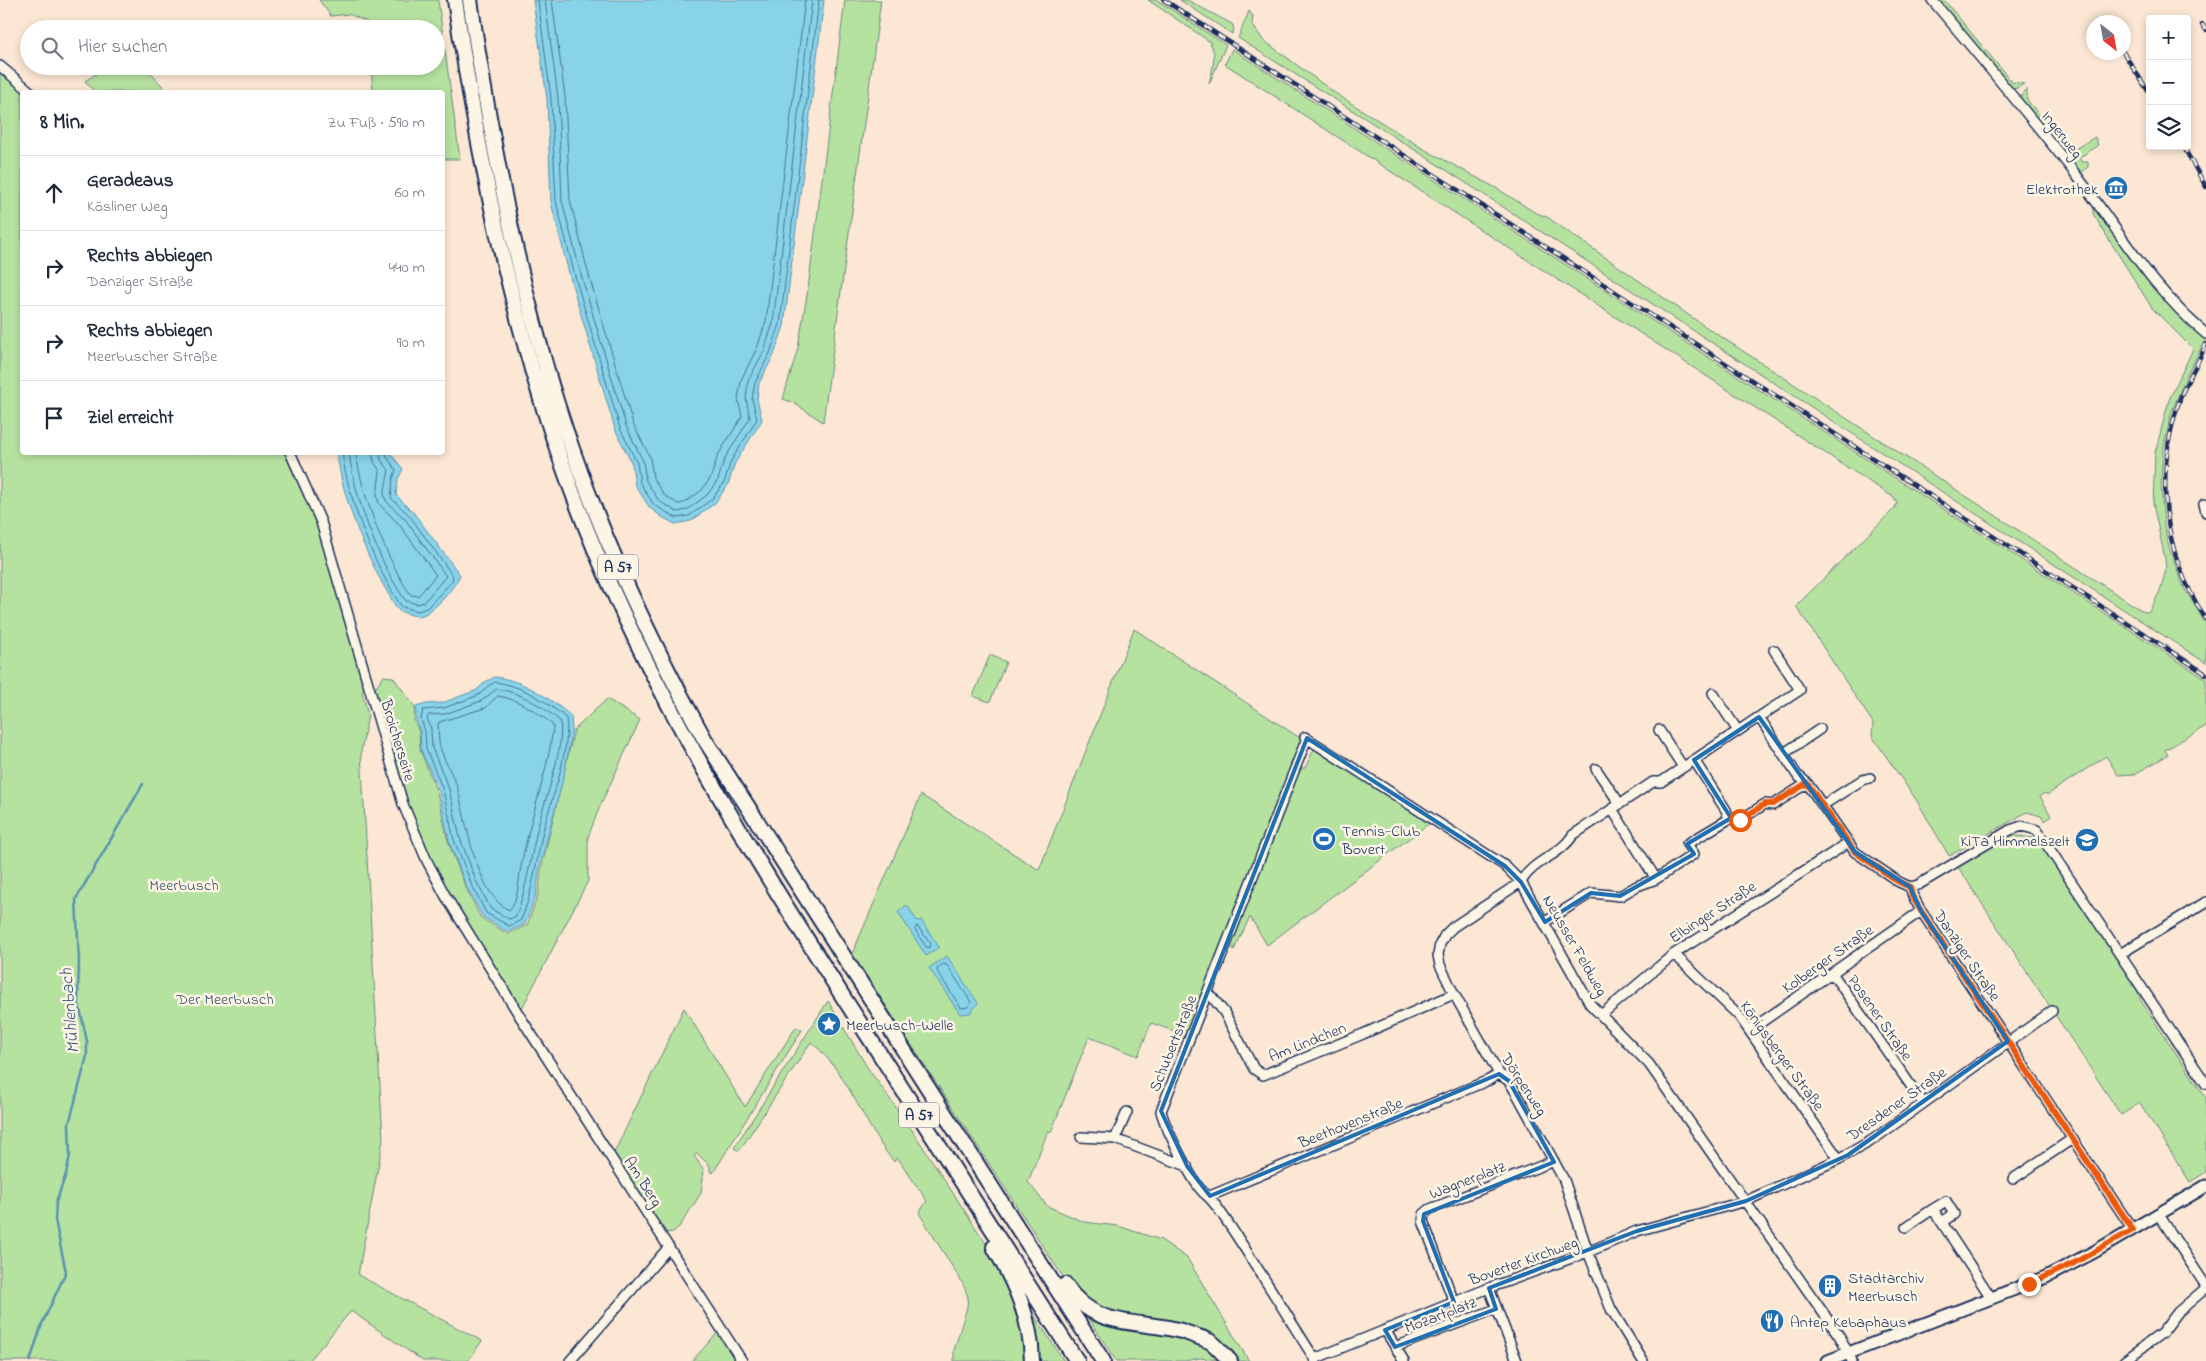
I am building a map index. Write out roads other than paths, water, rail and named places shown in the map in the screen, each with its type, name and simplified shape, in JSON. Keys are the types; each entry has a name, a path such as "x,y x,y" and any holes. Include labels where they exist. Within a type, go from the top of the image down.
{"highway":[{"name":"A 57","path":"455,0 476,131 498,240 524,345 552,436 604,571 635,640 691,749 769,882 1078,1361"},
{"name":"A 57","path":"470,0 491,128 513,237 539,344 584,480 618,566 649,634 704,740 1103,1361"},
{"path":"977,1205 987,1237 1012,1277 1025,1311 1032,1342 1032,1361"},
{"path":"1013,1219 1030,1232 1070,1292 1089,1311 1108,1320 1179,1330 1211,1342 1230,1361"}],"main road":[{"path":"1828,1361 1850,1357 2057,1272 2133,1230 2206,1186"}],"street":[{"name":"Ingerweg","path":"1932,0 2072,170 2151,279 2173,305 2206,334"},
{"path":"0,66 29,90"},
{"name":"Broicherseite","path":"291,455 332,552 368,689 413,831 445,895 521,1018"},
{"path":"1521,882 1526,873 1537,864 1568,844 1573,835 1653,782 1661,782 1800,690 1774,650"},
{"path":"1713,693 1738,731"},
{"path":"1758,717 1797,775 1807,783 1848,843 1862,859 1910,887 1918,885 2010,830 2022,826 2032,827 2037,830 2206,1084"},
{"path":"1783,754 1820,729"},
{"path":"1659,730 1684,767"},
{"name":"Neusser Feldweg","path":"1306,737 1498,861 1515,874 1545,922 1590,1004 1649,1064 1746,1200 1836,1332 1850,1357"},
{"name":"Schubertstraße","path":"1306,737 1161,1111 1164,1123 1204,1194 1210,1196 1315,1360"},
{"path":"1694,760 1726,810 1728,819"},
{"path":"1596,769 1656,879"},
{"path":"1823,805 1862,780 1870,778"},
{"path":"1545,922 1592,893 1620,896 1637,886 1656,879 1694,854 1687,844 1728,819 1740,820 1765,804 1773,804 1807,783"},
{"name":"Elbinger Straße","path":"1600,1015 1674,954 1848,843"},
{"name":"Dörperweg","path":"1521,882 1445,934 1438,955 1444,975 1454,994 1499,1074 1509,1081 1564,1180 1588,1252 1610,1309 1644,1361"},
{"name":"Danziger Straße","path":"1910,887 1912,896 1921,911 2133,1230"},
{"path":"2120,954 2206,902"},
{"name":"Kolberger Straße","path":"1750,1030 1921,911"},
{"name":"Königsberger Straße","path":"1674,954 1723,999 1750,1030 1839,1159"},
{"name":"Posener Straße","path":"1832,973 1923,1103"},
{"name":"Am Lindchen","path":"1208,992 1224,1012 1254,1069 1263,1075 1454,994"},
{"name":"Dresdener Straße","path":"1746,1200 1839,1159 1870,1141 2052,1011"},
{"name":"Am Berg","path":"521,1018 742,1361"},
{"name":"Beethovenstraße","path":"1210,1196 1367,1133 1499,1074"},
{"path":"1115,1139 1127,1112"},
{"path":"1081,1138 1115,1139 1187,1166"},
{"path":"2013,1179 2072,1139"},
{"name":"Wagnerplatz","path":"1454,1302 1423,1221 1424,1214 1430,1209 1554,1161"},
{"name":"Boverter Kirchweg","path":"1315,1360 1454,1302 1588,1252 1637,1231 1746,1200"},
{"path":"1906,1227 1946,1201 1954,1214 1942,1222"},
{"path":"1933,1209 1992,1299"},
{"path":"2124,1361 2162,1333 2178,1312 2206,1287 2159,1214"},
{"path":"570,1361 669,1247"},
{"path":"1489,1288 1517,1361"},
{"name":"Mozartplatz","path":"1395,1347 1496,1308"},
{"path":"1385,1330 1404,1361"}],"water":[{"path":"533,0 824,0 784,326 774,355 759,383 757,399 762,420 735,463 728,485 715,503 691,521 675,524 650,508 635,485 632,464 615,429 571,281 551,202 547,99"},
{"path":"337,455 392,455 403,469 398,479 396,495 413,512 460,575 442,600 423,615 416,616 399,611 389,595 360,535 340,472"},
{"path":"495,677 526,686 554,702 571,716 572,730 564,775 539,870 536,895 525,924 508,932 483,917 466,886 449,841 439,791 421,750 420,732 416,720 416,707 442,703 477,690 485,682"},
{"path":"907,905 917,921 921,920 939,947 926,956 898,912"},
{"path":"947,956 978,1003 970,1013 960,1014 929,968"}],"waterway":[{"name":"Mühlenbach","path":"30,1361 42,1324 66,1272 55,1220 56,1202 66,1174 70,1155 69,1124 87,1056 87,1041 78,1000 79,959 76,899 143,784"}],"railway":[{"path":"1164,0 2206,674"},
{"path":"2202,24 2206,30"},
{"path":"2128,60 2146,88"},
{"path":"2185,150 2206,187"},
{"path":"2206,344 2181,396 2172,424 2165,482 2166,510 2179,566 2191,593 2206,619"}],"place":[{"name":"Elektrothek","path":"2116,188"},
{"name":"Tennis-Club Bovert","path":"1324,839"},
{"name":"KiTa Himmelszelt","path":"2087,840"},
{"name":"Meerbusch-Welle","path":"829,1024"},
{"name":"Stadtarchiv Meerbusch","path":"1830,1286"},
{"name":"Antep Kebaphaus","path":"1772,1321"}],"park label":[{"name":"Meerbusch","path":"184,884"},
{"name":"Der Meerbusch","path":"225,998"}]}
